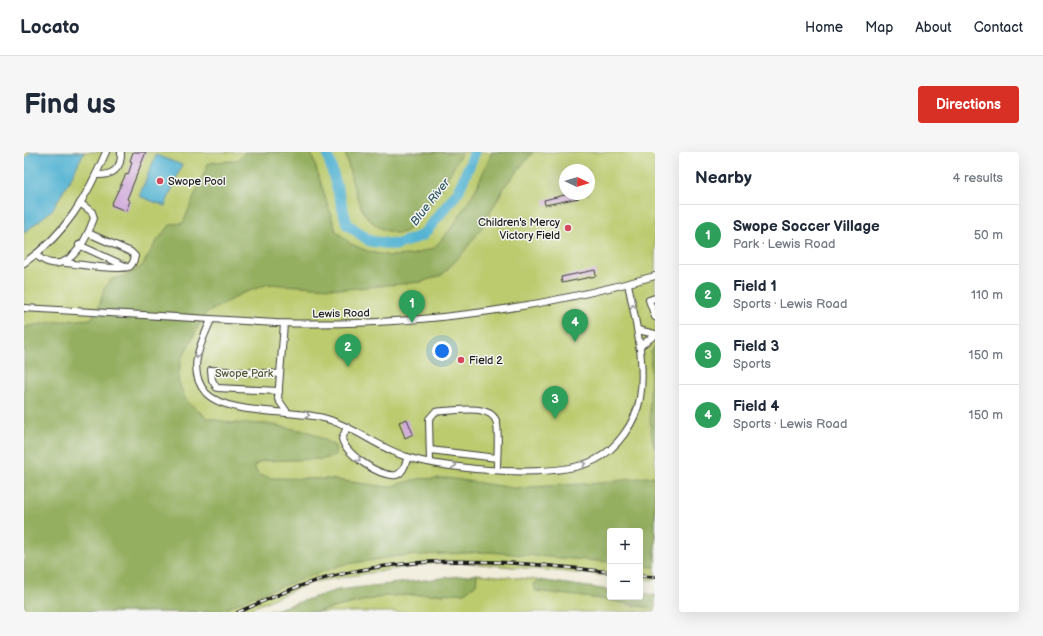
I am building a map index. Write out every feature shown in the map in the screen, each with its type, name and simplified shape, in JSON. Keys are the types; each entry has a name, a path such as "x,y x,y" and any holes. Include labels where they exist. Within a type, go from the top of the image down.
{"street":[{"path":"24,263 36,255 69,221 96,175 106,152"},
{"path":"96,175 105,176 113,173 119,167 122,160 121,152"},
{"path":"65,263 88,233 94,218 92,212 80,203"},
{"path":"36,255 50,264 65,263 128,267 132,265 135,256 131,252 88,233"},
{"path":"79,245 128,267"},
{"name":"Lewis Road","path":"24,308 284,324 399,322 474,314 553,301 628,284 655,276"},
{"path":"211,320 200,345 196,360 199,382 214,400 227,405 287,412 327,419 347,426 377,444 408,457 430,462 497,470 563,470 597,460 610,448 629,426 640,400 638,330 628,284"},
{"path":"655,298 649,300 655,317"},
{"path":"284,324 278,399 287,412"},
{"path":"638,330 655,334"},
{"path":"639,347 655,334"},
{"path":"279,391 217,388 212,380 211,370 280,374"},
{"path":"430,462 429,419 433,413 481,410 490,414 497,424 497,470"},
{"path":"347,426 343,433 344,444 364,463 396,475 400,473 408,457"},
{"path":"430,450 497,458"}],"green space":[{"name":"Swope Park","path":"24,152 655,152 655,580 643,579 643,528 607,528 607,576 447,561 312,582 243,612 24,612"},
{"path":"245,152 311,152 336,231 351,244 370,252 390,256 411,255 434,248 453,226 476,189 492,152 533,152 505,186 482,227 463,253 442,275 421,282 347,289 268,284 241,294 205,314 181,360 178,381 186,400 207,418 232,423 268,424 310,432 335,446 336,455 324,459 262,461 254,466 258,475 273,478 329,479 388,487 418,479 447,478 514,488 600,483 655,476 655,567 643,565 643,528 607,528 607,562 489,552 399,556 341,565 249,598 219,612 24,612 24,327 53,322 91,319 100,304 104,289 112,279 128,275 142,266 156,242 171,224 183,223 208,164 213,162 233,161 241,157"},
{"path":"345,152 462,152 426,211 408,230 398,233 380,228 364,213 355,191"},
{"path":"655,345 655,449 651,429 650,402 651,352"},
{"path":"477,574 539,580 533,584 655,609 655,612 314,612 385,596 464,593 476,584"},
{"path":"477,574 476,584 464,593 385,596 314,612 267,612 338,590"},
{"path":"539,580 607,590 607,600 536,591 533,584"},
{"path":"643,593 655,595 655,609 608,600 643,600"}],"water":[{"path":"31,152 84,152 70,180 52,210 24,233 24,159"},
{"name":"Swope Pool","path":"156,155 182,165 165,206 139,196"}],"building":[{"path":"133,152 146,152 127,199 130,201 126,211 111,205 126,174 128,175"},
{"path":"559,196 559,200 569,200 545,205 544,200"},
{"path":"595,270 596,276 562,283 561,277"},
{"path":"407,419 413,434 405,438 399,422"}],"waterway":[{"name":"Blue River","path":"327,152 347,224 370,241 396,245 423,235 458,192 475,152"}],"railway":[{"path":"238,612 302,585 350,572 387,566 424,562 460,561 497,562 607,572"},
{"path":"643,576 655,577"}],"place":[{"name":"Swope Pool","path":"160,181"},
{"name":"Children's Mercy Victory Field","path":"568,228"},
{"name":"Swope Soccer Village","path":"412,323"},
{"name":"Field 4","path":"575,342"},
{"name":"Field 2","path":"461,360"},
{"name":"Field 1","path":"348,367"},
{"name":"Field 3","path":"555,419"}]}
